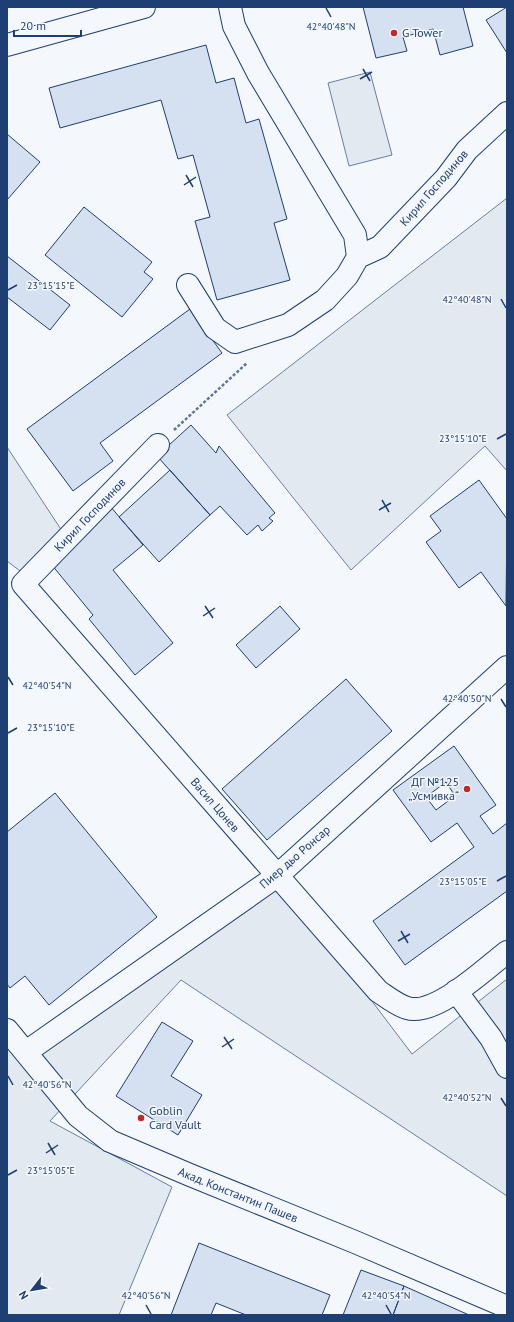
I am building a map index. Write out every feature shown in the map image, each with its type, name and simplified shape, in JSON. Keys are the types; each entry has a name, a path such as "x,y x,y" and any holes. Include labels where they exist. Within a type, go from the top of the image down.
{"street":[{"path":"7,45 144,7"},
{"path":"188,285 215,328 235,342 288,325 325,300 347,276 358,257 355,235 258,73 234,26 230,7"},
{"name":"Кирил Господинов","path":"358,257 380,247 441,183 467,150 507,114"},
{"name":"Кирил Господинов","path":"23,584 158,445"},
{"name":"Васил Цонев","path":"23,584 378,991 408,1008 419,1009 435,1004 456,991"},
{"name":"Пиер дьо Ронсар","path":"26,1052 277,876 507,667"},
{"path":"507,952 456,991 491,1038 507,1067"},
{"name":"Акад. Константин Пашев","path":"7,1030 78,1116 110,1141 355,1242 507,1307"}],"path":[{"path":"158,445 248,362"}],"shaded area":[{"path":"370,72 392,155 349,166 328,83"},
{"path":"507,198 507,471 485,446 351,570 227,415"},
{"path":"7,447 64,534 24,574 7,561"},
{"path":"277,876 412,1054 507,979 507,1196 181,980 50,1121 172,1187 119,1315 7,1315 7,1030 25,1052"}],"building":[{"name":"G Tower","path":"363,7 463,7 473,46 440,55 433,29 403,37 407,51 376,58"},
{"path":"507,7 507,53 486,20"},
{"path":"206,45 216,83 234,78 246,123 259,119 287,219 274,223 290,280 217,300 195,221 210,217 193,155 178,159 161,100 60,128 49,88"},
{"path":"7,134 40,162 7,200"},
{"path":"84,207 152,262 144,272 153,279 122,317 45,255"},
{"path":"7,256 70,305 50,330 7,297"},
{"path":"190,309 222,353 100,443 113,461 73,491 27,429"},
{"path":"191,425 216,453 219,446 275,513 269,518 273,521 262,531 258,525 247,535 220,506 210,515 157,456"},
{"path":"170,470 210,515 159,562 119,517"},
{"path":"479,480 507,519 506,606 481,572 459,588 426,542 441,531 430,516"},
{"path":"110,506 143,545 113,570 173,643 135,675 89,619 93,615 51,564"},
{"path":"280,606 300,629 256,668 236,645"},
{"path":"346,679 392,731 267,840 222,789"},
{"path":"454,746 496,805 480,816 493,834 507,823 507,891 405,965 373,921 474,847 457,823 431,842 393,790","holes":["446,782 455,796 436,810 426,797"]},
{"path":"55,793 157,917 49,1005 25,976 10,988 7,984 7,832"},
{"path":"162,1022 193,1041 171,1076 202,1095 178,1135 116,1096"},
{"path":"199,1243 330,1295 322,1315 246,1315 216,1303 211,1315 171,1315"},
{"path":"361,1270 404,1286 393,1315 343,1315"},
{"path":"404,1286 469,1315 393,1315"}],"place":[{"name":"G Tower","path":"394,33"},
{"name":"ДГ №125 „Усмивка“","path":"467,789"},
{"name":"Goblin Card Vault","path":"141,1118"}]}
